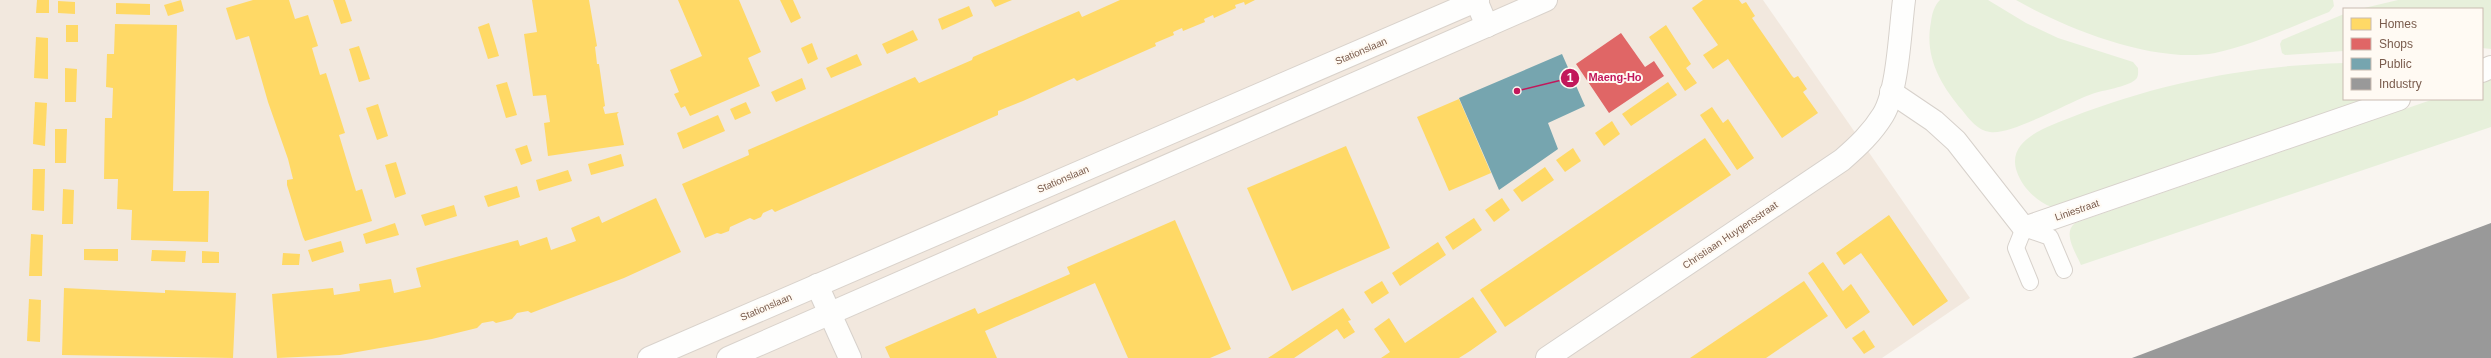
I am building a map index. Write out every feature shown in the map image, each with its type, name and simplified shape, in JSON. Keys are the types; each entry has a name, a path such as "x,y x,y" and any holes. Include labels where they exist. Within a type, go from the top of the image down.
{"main road":[{"path":"1477,0 1487,26"},
{"name":"Stationslaan","path":"649,358 1477,0"},
{"path":"728,358 1546,0"},
{"path":"1904,0 1891,92 1934,121 1956,141 2024,228"},
{"name":"Christiaan Huygensstraat","path":"1547,358 1842,160 1867,138 1884,114 1891,92"},
{"name":"Liniestraat","path":"2024,228 2396,100"},
{"path":"818,285 850,358"}],"lane":[{"path":"2030,282 2016,248 2024,228 2050,237 2064,270"}],"shaded area":[{"path":"0,0 1763,0 1970,298 1882,358 0,358"}],"green space":[{"path":"1940,0 1988,0 2026,23 2058,38 2133,62 2138,68 2137,77 2135,80 2126,85 2092,94 2040,118 2011,129 1999,132 1985,131 1974,124 1947,91 1932,59 1929,35 1931,19 1936,5"},
{"path":"2016,0 2333,0 2334,6 2329,12 2273,35 2230,50 2191,55 2139,49 2112,42 2060,22"},
{"path":"2398,0 2491,0 2491,49 2483,48 2483,8 2364,8"},
{"path":"2343,14 2343,51 2285,55 2282,53 2280,44 2282,40"},
{"path":"2343,63 2343,100 2370,100 2052,207 2036,198 2019,178 2015,161 2017,151 2023,142 2042,130 2072,117 2138,94 2206,78 2240,72 2309,64"},
{"path":"2491,79 2491,127 2081,265 2073,249 2070,232 2071,227 2075,223 2431,100 2483,100 2483,82"}],"building: Homes":[{"path":"37,0 49,0 49,13 36,13"},
{"path":"181,0 184,11 168,16 164,5"},
{"path":"253,0 289,0 295,19 308,15 318,46 312,48 320,75 326,73 345,133 339,135 356,191 362,189 372,221 305,241 287,185 287,180 293,179 288,159 268,102 249,36 236,40 226,8"},
{"path":"333,0 345,0 352,21 341,24"},
{"path":"532,0 589,0 597,46 595,47 597,64 599,64 605,106 603,107 605,114 619,112 617,114 624,145 548,156 544,123 550,122 546,95 533,96 524,34 537,32"},
{"path":"678,0 739,0 761,52 748,58 760,86 690,116 685,106 681,108 674,94 679,92 670,70 702,56"},
{"path":"780,0 793,0 801,18 791,23"},
{"path":"991,0 1012,0 995,7"},
{"path":"1120,0 1255,0 1245,5 1244,2 1235,5 1236,8 1214,18 1213,15 1204,19 1205,22 1183,31 1182,28 1173,32 1174,35 1155,43 1156,46 1077,81 1074,78 998,111 998,115 775,212 772,209 763,213 761,217 754,220 750,218 730,227 729,231 721,234 717,233 705,238 682,184 749,155 748,150 915,77 919,83 972,60 973,57 1079,11 1082,17"},
{"path":"1703,0 1739,0 1742,4 1746,2 1755,16 1752,18 1792,76 1794,78 1798,76 1807,89 1803,92 1818,113 1782,138 1728,59 1713,69 1703,55 1718,45 1692,8"},
{"path":"58,1 75,2 75,14 58,13"},
{"path":"116,3 150,4 150,15 116,14"},
{"path":"969,6 973,16 942,30 938,19"},
{"path":"489,23 499,56 488,59 478,27"},
{"path":"115,24 177,25 173,191 209,191 208,242 131,240 132,210 117,209 118,179 104,179 105,118 112,118 113,88 106,87 107,54 114,54"},
{"path":"66,25 78,25 78,42 66,42"},
{"path":"1666,25 1691,64 1686,68 1697,83 1685,91 1649,37"},
{"path":"913,30 918,40 887,54 882,44"},
{"path":"36,37 48,38 48,79 34,78"},
{"path":"812,43 818,59 808,64 801,48"},
{"path":"359,46 370,79 359,82 349,49"},
{"path":"857,54 862,65 831,78 826,68"},
{"path":"65,68 77,69 76,102 65,102"},
{"path":"802,78 806,89 776,102 771,92"},
{"path":"507,82 517,115 506,118 496,85"},
{"path":"1668,82 1677,95 1631,126 1622,114"},
{"path":"1459,99 1491,173 1449,191 1417,117"},
{"path":"35,102 47,103 45,146 33,144"},
{"path":"746,102 751,113 735,120 730,109"},
{"path":"378,104 388,136 377,140 366,108"},
{"path":"1712,107 1723,123 1728,119 1754,158 1737,170 1700,115"},
{"path":"718,115 725,131 683,149 677,133"},
{"path":"1612,121 1620,134 1604,146 1595,133"},
{"path":"55,129 67,129 66,163 55,163"},
{"path":"1705,138 1731,175 1505,327 1480,290"},
{"path":"527,145 532,161 521,165 515,149"},
{"path":"1346,146 1390,248 1292,291 1247,188"},
{"path":"1573,148 1581,161 1565,172 1556,160"},
{"path":"621,154 624,166 591,175 588,164"},
{"path":"396,162 406,194 395,198 385,165"},
{"path":"1545,167 1554,180 1522,202 1513,190"},
{"path":"33,169 45,169 44,211 32,210"},
{"path":"568,170 572,181 539,191 536,180"},
{"path":"517,186 520,197 488,207 484,196"},
{"path":"63,189 74,190 73,224 62,224"},
{"path":"656,198 681,252 624,278 531,313 528,311 517,313 512,319 496,323 493,321 482,323 477,328 432,339 340,355 277,358 272,294 333,288 334,295 360,291 359,284 391,279 394,293 421,287 416,268 518,240 520,246 547,237 551,250 576,241 571,228 599,216 602,223"},
{"path":"1502,198 1510,210 1494,222 1485,210"},
{"path":"454,205 457,216 425,226 421,215"},
{"path":"1889,215 1948,301 1913,326 1861,253 1844,265 1836,253"},
{"path":"1474,218 1482,230 1453,250 1445,237"},
{"path":"1175,220 1231,349 1210,358 1128,358 1095,283 985,331 997,358 890,358 885,347 975,308 978,314 1070,274 1067,267"},
{"path":"395,223 399,235 366,244 363,234"},
{"path":"31,234 43,235 42,276 29,276"},
{"path":"341,241 344,252 312,262 308,250"},
{"path":"1438,242 1446,255 1400,286 1392,273"},
{"path":"84,249 118,249 118,261 84,260"},
{"path":"152,250 186,251 185,262 151,261"},
{"path":"202,251 219,252 219,263 202,263"},
{"path":"283,253 300,254 299,265 282,265"},
{"path":"1823,262 1843,291 1851,284 1870,312 1846,329 1808,273"},
{"path":"1382,281 1389,293 1372,304 1364,292"},
{"path":"1804,281 1828,316 1766,358 1690,358"},
{"path":"64,288 165,293 165,290 236,293 233,358 62,355"},
{"path":"1473,297 1497,332 1470,351 1459,358 1381,358 1390,352 1374,329 1389,318 1405,343"},
{"path":"29,299 41,300 40,342 27,341"},
{"path":"1343,308 1351,320 1348,321 1355,332 1344,339 1337,329 1294,358 1268,358"},
{"path":"1864,330 1875,347 1864,354 1852,338"}],"building: Shops":[{"path":"1621,33 1645,67 1654,61 1664,76 1609,113 1576,64"}],"building: Public":[{"path":"1562,54 1585,106 1548,123 1558,149 1499,190 1459,98"}],"building: Industry":[{"path":"2491,223 2491,358 2132,358 2328,284"}],"place":[{"name":"Maeng-Ho","path":"1517,91"}]}
